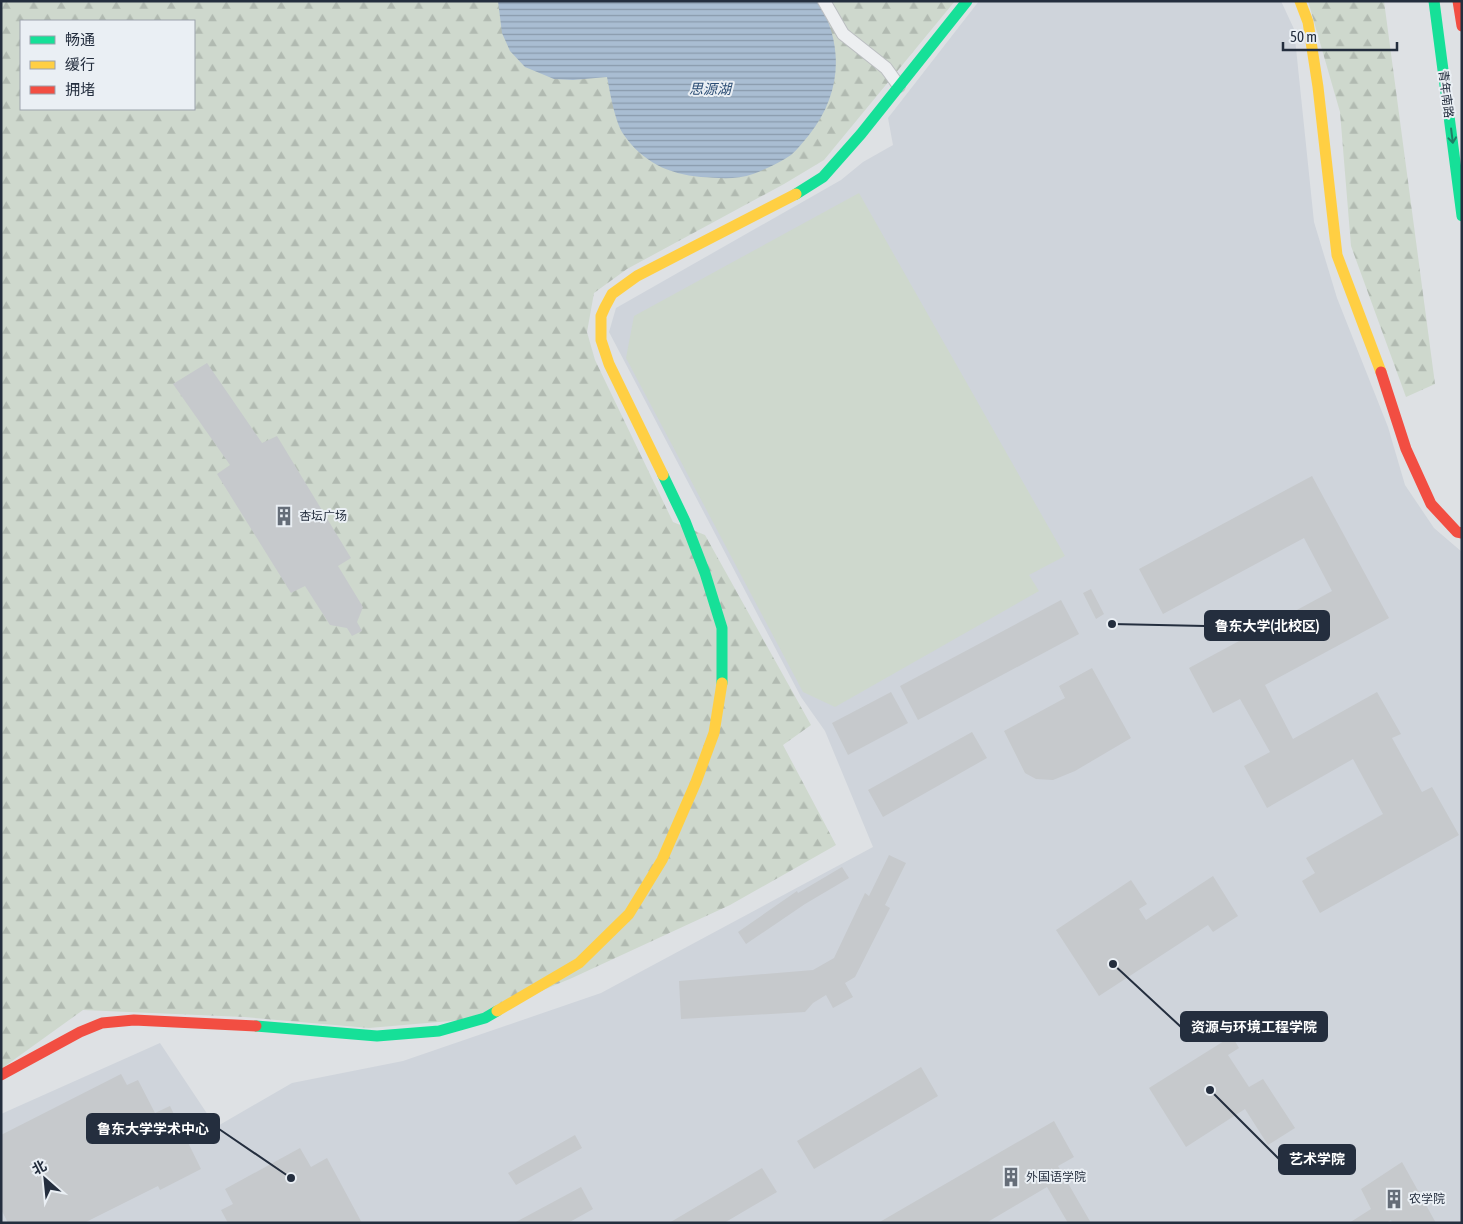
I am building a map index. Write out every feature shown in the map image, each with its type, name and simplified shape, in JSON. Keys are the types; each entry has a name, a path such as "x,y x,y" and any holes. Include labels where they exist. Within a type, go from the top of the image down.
{"street":[{"path":"824,1 843,34 886,68 899,86"},
{"path":"1,1075 80,1032 102,1024 134,1020 230,1024 377,1036 439,1030 485,1018 579,962 629,914 662,860 696,782 714,733 723,678 722,628 705,573 685,521 609,364 601,340 601,316 612,294 637,276 794,196 822,177 861,134 967,1"},
{"path":"1300,1 1308,22 1318,87 1337,255 1374,353 1406,449 1431,504 1457,532 1462,533"},
{"name":"青年南路","path":"1434,1 1462,216"},
{"path":"1458,1 1462,26"}],"shaded area":[{"path":"979,1 1281,1 1294,29 1314,222 1337,298 1388,427 1405,485 1434,528 1462,552 1462,1223 1,1223 1,1114 160,1043 216,1127 292,1083 403,1061 601,993 873,847 825,731 801,697 609,332 616,308 841,180 863,162 893,145 888,118"}],"green space":[{"path":"1,1 955,1 824,160 784,184 627,269 594,293 587,332 595,360 673,522 705,535 811,725 783,745 836,845 730,905 572,978 474,1019 369,1028 244,1017 83,1010 1,1069"},
{"path":"1308,1 1384,1 1435,384 1406,397 1351,246 1340,112"},
{"path":"859,193 1065,556 1029,575 1039,591 835,707 803,692 626,358 634,316"}],"water":[{"name":"思源湖","path":"498,1 818,1 827,18 832,35 836,70 833,87 828,104 820,120 798,148 782,161 753,174 741,177 701,177 678,173 657,165 639,153 624,135 615,115 607,77 573,80 554,79 525,67 510,51 502,33"}],"building":[{"name":"杏坛广场","path":"207,363 262,443 277,436 351,558 338,566 363,607 357,622 362,631 352,636 347,628 330,625 305,586 291,593 217,474 230,465 173,384"},
{"path":"1312,476 1389,618 1265,685 1293,739 1377,692 1401,734 1392,738 1422,792 1432,787 1459,835 1320,913 1302,881 1315,873 1306,858 1383,814 1353,759 1267,808 1244,766 1270,752 1240,699 1213,713 1189,668 1332,591 1304,538 1163,614 1139,569"},
{"path":"1091,589 1104,614 1096,619 1083,593"},
{"path":"1061,600 1079,634 918,720 900,686"},
{"path":"1092,668 1131,738 1075,771 1053,780 1036,779 1025,773 1004,731 1065,698 1059,686"},
{"path":"891,692 908,723 848,755 832,723"},
{"path":"972,732 987,758 883,817 868,790"},
{"path":"889,855 906,863 885,905 890,908 855,977 845,983 853,997 833,1008 826,995 813,1003 805,1012 681,1019 679,981 813,970 834,958 865,893 869,896"},
{"path":"842,867 849,878 805,904 746,944 738,932 797,891 798,893"},
{"path":"1213,876 1238,916 1213,932 1208,925 1099,996 1056,930 1131,880 1147,904 1139,909 1146,920"},
{"path":"1232,1036 1239,1048 1228,1055 1249,1087 1263,1079 1295,1128 1268,1145 1245,1109 1186,1147 1149,1088"},
{"path":"921,1067 938,1096 814,1169 797,1141"},
{"path":"121,1074 127,1085 138,1080 155,1113 170,1106 201,1169 160,1190 158,1186 84,1223 8,1223 1,1209 1,1135"},
{"name":"外国语学院","path":"1054,1121 1074,1157 1058,1166 1091,1223 1068,1223 1047,1187 986,1223 878,1223"},
{"path":"575,1135 582,1148 516,1185 508,1173"},
{"path":"300,1148 311,1167 327,1158 362,1223 228,1223 221,1210 233,1204 225,1189"},
{"name":"农学院","path":"1402,1162 1436,1223 1392,1223 1391,1220 1386,1223 1349,1223 1371,1209 1361,1189"},
{"path":"762,1168 777,1192 724,1223 669,1223"},
{"path":"581,1187 593,1209 568,1223 514,1223"}],"traffic: fast":[{"path":"796,194 823,177 861,134 967,1"},
{"path":"1434,1 1462,216"},
{"path":"663,475 685,521 705,573 722,628 722,683"},
{"path":"256,1026 377,1036 439,1031 485,1018 497,1011"}],"traffic: slow":[{"path":"1300,1 1308,22 1318,87 1337,255 1381,372"},
{"path":"663,475 609,364 601,340 601,316 605,307 612,294 637,276 796,194"},
{"path":"497,1011 579,963 629,914 662,860 696,782 714,733 722,683"}],"traffic: jam":[{"path":"1458,1 1462,26"},
{"path":"1381,372 1406,449 1431,504 1457,532 1462,533"},
{"path":"1,1075 80,1032 102,1023 134,1020 256,1026"}],"place":[{"name":"杏坛广场","path":"284,516"},
{"name":"鲁东大学(北校区)","path":"1112,624"},
{"name":"资源与环境工程学院","path":"1113,964"},
{"name":"艺术学院","path":"1210,1090"},
{"name":"外国语学院","path":"1011,1177"},
{"name":"鲁东大学学术中心","path":"291,1178"},
{"name":"农学院","path":"1394,1199"}]}
